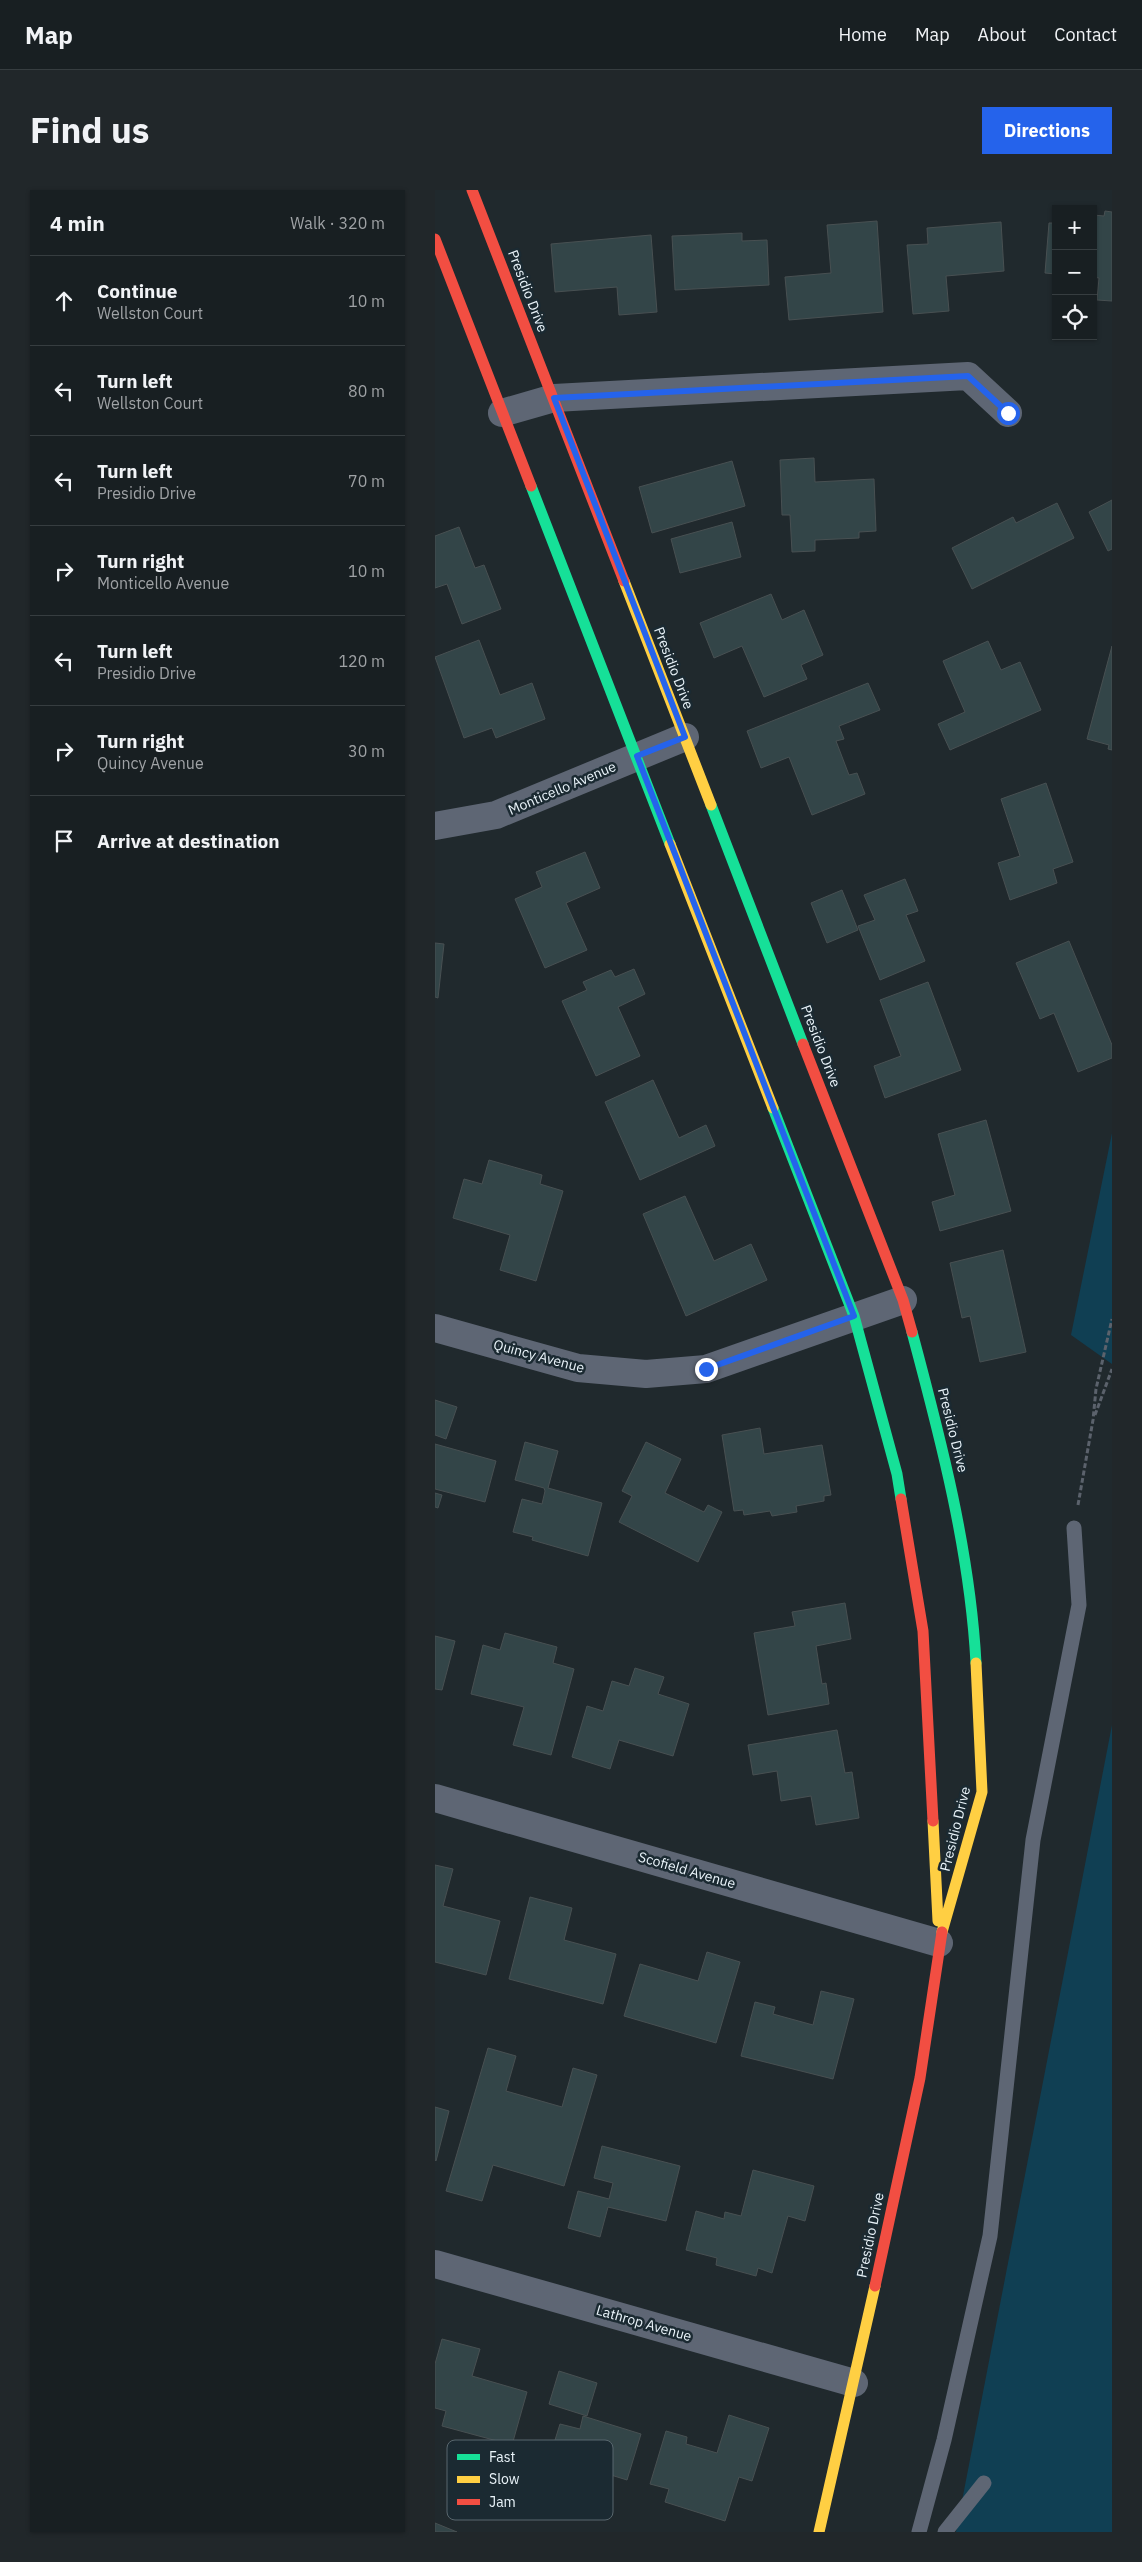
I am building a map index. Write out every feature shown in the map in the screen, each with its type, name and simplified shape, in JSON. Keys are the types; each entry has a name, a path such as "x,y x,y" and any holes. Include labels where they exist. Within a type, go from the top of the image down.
{"street":[{"name":"Presidio Drive","path":"472,190 903,1300 947,1463 974,1625 982,1792 939,1943 920,2078 854,2383 819,2532"},
{"name":"Presidio Drive","path":"435,239 854,1316 897,1474 923,1631 939,1943"},
{"path":"502,413 554,398 968,376 1008,413"},
{"name":"Monticello Avenue","path":"435,826 496,815 685,737"},
{"name":"Quincy Avenue","path":"435,1328 578,1368 646,1374 706,1369 903,1300"},
{"name":"Scofield Avenue","path":"435,1798 939,1943"},
{"name":"Lathrop Avenue","path":"435,2264 854,2383"}],"lane":[{"path":"919,2532 944,2440 990,2236 1033,1840 1079,1606 1075,1528"},
{"path":"945,2532 984,2482"}],"path":[{"path":"1075,1528 1093,1420 1096,1389 1112,1319"},
{"path":"1093,1420 1112,1369"}],"shaded area":[{"path":"1112,1133 1112,1364 1071,1335"},
{"path":"1112,1725 1112,2532 956,2532"}],"building":[{"path":"1105,211 1112,212 1112,301 1097,300 1099,278 1097,278 1097,215 1104,216"},
{"path":"877,221 883,312 789,320 785,277 831,273 827,225"},
{"path":"1001,222 1004,271 946,276 949,311 913,314 907,245 928,244 927,228"},
{"path":"1049,223 1052,223 1052,274 1045,273"},
{"path":"742,233 742,241 767,240 769,285 675,290 672,236"},
{"path":"651,235 657,312 619,315 617,287 555,292 551,244"},
{"path":"814,458 815,482 874,479 876,531 859,532 859,538 815,540 815,551 792,552 790,515 782,515 780,460"},
{"path":"732,461 745,506 652,533 639,487"},
{"path":"1112,500 1112,549 1108,551 1089,512"},
{"path":"1057,503 1074,538 972,589 952,548 1013,517 1016,523"},
{"path":"732,522 741,557 680,573 671,539"},
{"path":"459,527 475,568 484,565 501,609 462,624 447,584 435,588 435,536"},
{"path":"771,594 782,620 804,610 823,655 801,665 807,679 764,697 742,646 714,658 700,623"},
{"path":"479,640 500,695 532,683 545,719 496,738 492,728 464,738 435,657"},
{"path":"988,641 1001,670 1020,662 1041,710 950,750 938,724 965,712 943,661"},
{"path":"1112,646 1112,750 1108,749 1109,745 1087,739"},
{"path":"868,683 880,710 839,726 844,739 836,741 849,775 857,773 865,794 812,815 789,757 761,768 747,731"},
{"path":"1046,783 1073,862 1053,869 1057,883 1010,900 998,863 1020,856 1001,799"},
{"path":"585,852 600,888 566,903 587,950 545,968 515,899 542,887 536,872"},
{"path":"905,879 918,911 906,915 925,961 880,980 858,926 875,920 864,895"},
{"path":"842,890 858,930 827,943 811,903"},
{"path":"1069,941 1112,1045 1112,1058 1078,1072 1054,1013 1040,1019 1016,963"},
{"path":"435,943 444,944 438,998 435,997"},
{"path":"634,969 645,994 618,1007 640,1056 596,1076 562,1001 587,990 583,982 611,970 615,977"},
{"path":"928,982 961,1070 885,1098 874,1066 901,1056 880,1000"},
{"path":"653,1080 679,1138 706,1125 715,1146 640,1180 605,1102"},
{"path":"986,1120 1011,1211 940,1231 932,1202 955,1195 938,1134"},
{"path":"489,1160 542,1175 540,1184 563,1191 536,1281 500,1270 510,1235 453,1218 464,1179 482,1184"},
{"path":"685,1196 714,1261 751,1244 767,1280 686,1316 643,1214"},
{"path":"1003,1250 1026,1352 980,1362 970,1316 962,1318 950,1263"},
{"path":"435,1400 457,1407 446,1439 435,1435"},
{"path":"760,1428 764,1454 822,1445 831,1495 824,1496 824,1501 796,1506 797,1512 772,1516 770,1511 744,1515 743,1510 734,1511 722,1435"},
{"path":"525,1442 558,1451 548,1488 602,1503 588,1556 532,1540 533,1537 513,1532 522,1499 542,1504 545,1491 544,1488 515,1480"},
{"path":"646,1442 681,1459 665,1493 704,1512 708,1505 722,1512 698,1562 619,1522 632,1496 622,1491"},
{"path":"435,1444 496,1461 485,1502 435,1489"},
{"path":"435,1493 442,1495 438,1508 435,1507"},
{"path":"845,1603 851,1639 816,1646 822,1684 826,1683 829,1704 768,1715 754,1633 795,1626 792,1612"},
{"path":"505,1633 557,1647 553,1663 574,1669 551,1755 513,1745 524,1707 471,1694 483,1645 500,1650"},
{"path":"435,1636 455,1641 442,1690 435,1689"},
{"path":"635,1668 664,1677 658,1694 689,1704 673,1756 619,1740 610,1769 572,1757 587,1706 603,1711 612,1681 629,1686"},
{"path":"837,1730 845,1773 852,1772 859,1818 816,1825 811,1796 781,1801 777,1771 753,1775 748,1745"},
{"path":"435,1865 453,1869 443,1906 500,1921 486,1975 435,1962"},
{"path":"530,1897 572,1908 564,1940 616,1954 603,2004 509,1979"},
{"path":"707,1952 740,1962 716,2043 624,2016 640,1964 698,1981"},
{"path":"821,1991 854,1999 833,2079 741,2056 755,2002 775,2007 773,2014 813,2025"},
{"path":"488,2048 516,2056 506,2091 562,2107 573,2068 597,2075 564,2186 493,2165 482,2201 446,2191"},
{"path":"435,2107 449,2111 436,2161 435,2160"},
{"path":"602,2146 680,2166 666,2221 608,2207 600,2237 568,2228 578,2191 609,2199 613,2183 594,2178"},
{"path":"753,2170 814,2186 805,2221 788,2216 772,2273 758,2268 756,2276 716,2265 717,2258 686,2250 696,2211 724,2219 725,2212 741,2216"},
{"path":"442,2339 480,2349 472,2376 527,2392 513,2440 494,2440 442,2426 446,2411 435,2408 435,2364"},
{"path":"559,2371 597,2383 587,2416 549,2404"},
{"path":"729,2415 769,2428 752,2481 739,2477 725,2521 665,2502 669,2489 650,2484 666,2431 687,2437 686,2444 717,2453"},
{"path":"583,2416 641,2434 627,2480 613,2476 613,2440 555,2440 560,2424 580,2429"},
{"path":"435,2523 457,2532 435,2532"}],"traffic: fast":[{"path":"531,486 670,844"},
{"path":"711,805 803,1044"},
{"path":"773,1108 854,1316 897,1474 901,1499"},
{"path":"912,1332 953,1496 968,1579 976,1663"}],"traffic: slow":[{"path":"624,581 711,805"},
{"path":"670,844 773,1108"},
{"path":"942,1932 982,1792 976,1663"},
{"path":"933,1821 938,1921"},
{"path":"819,2532 875,2286"}],"traffic: jam":[{"path":"472,190 624,581"},
{"path":"435,239 531,486"},
{"path":"803,1044 903,1300 912,1332"},
{"path":"901,1499 923,1631 933,1821"},
{"path":"875,2286 920,2078 942,1932"}],"route":[{"path":"706,1369 854,1316 637,756 685,737 554,398 968,376 1008,413"}]}
